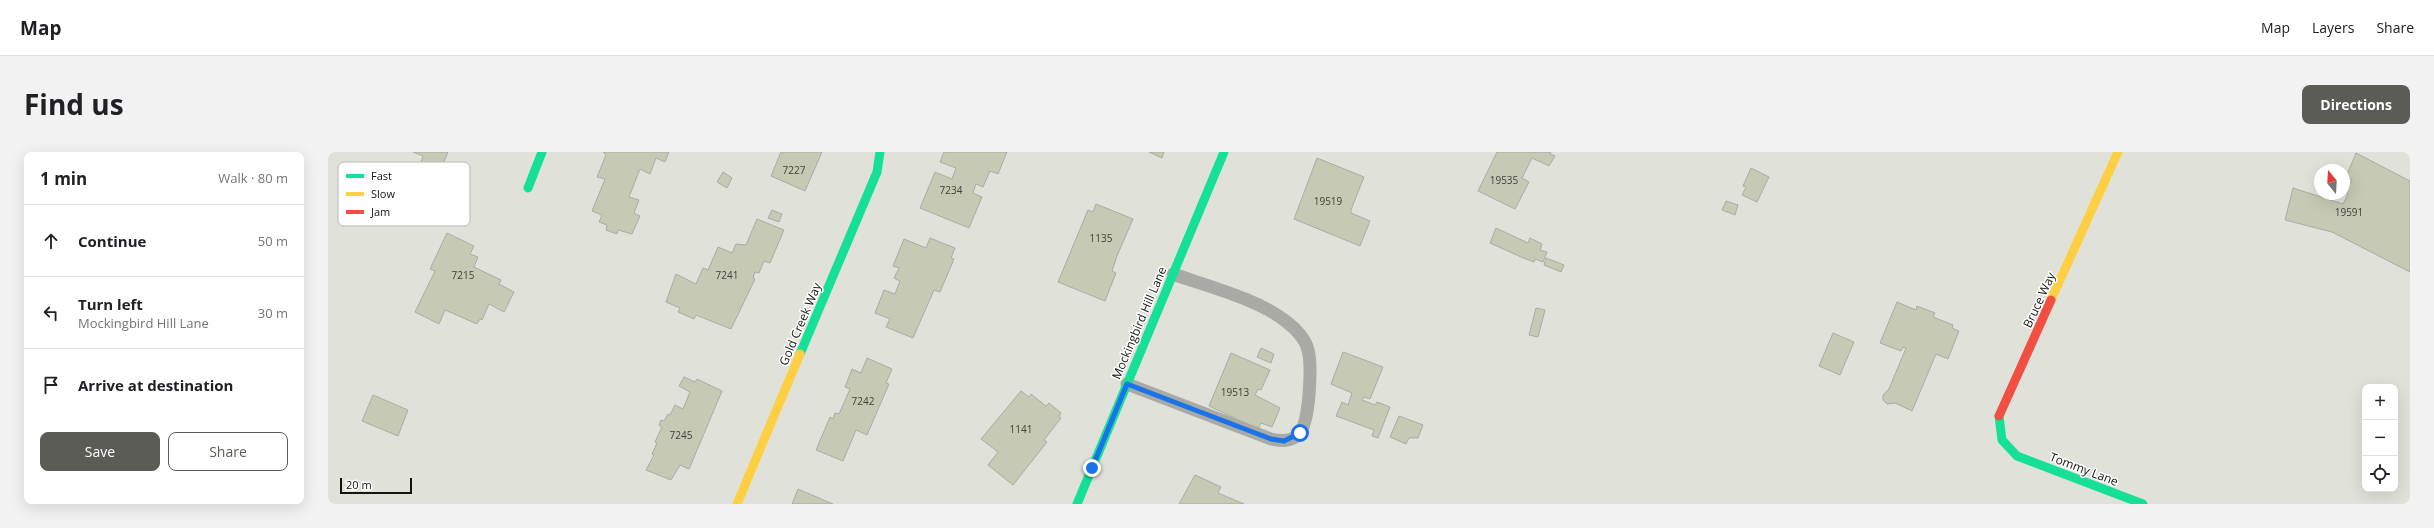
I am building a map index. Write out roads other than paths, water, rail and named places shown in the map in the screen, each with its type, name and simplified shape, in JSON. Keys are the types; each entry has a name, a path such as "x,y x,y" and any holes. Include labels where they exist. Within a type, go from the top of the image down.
{"street":[{"path":"528,188 542,152"},
{"name":"Gold Creek Way","path":"737,504 877,172 880,152"},
{"name":"Mockingbird Hill Lane","path":"1077,504 1224,152"},
{"name":"Bruce Way","path":"2017,456 2002,440 1999,416 2118,152"},
{"name":"Tommy Lane","path":"2017,456 2143,504"}],"lane":[{"path":"1127,384 1271,439 1284,441 1294,438 1300,433 1305,423 1308,408 1309,363 1308,349 1300,334 1288,323 1255,304 1173,274"}]}
